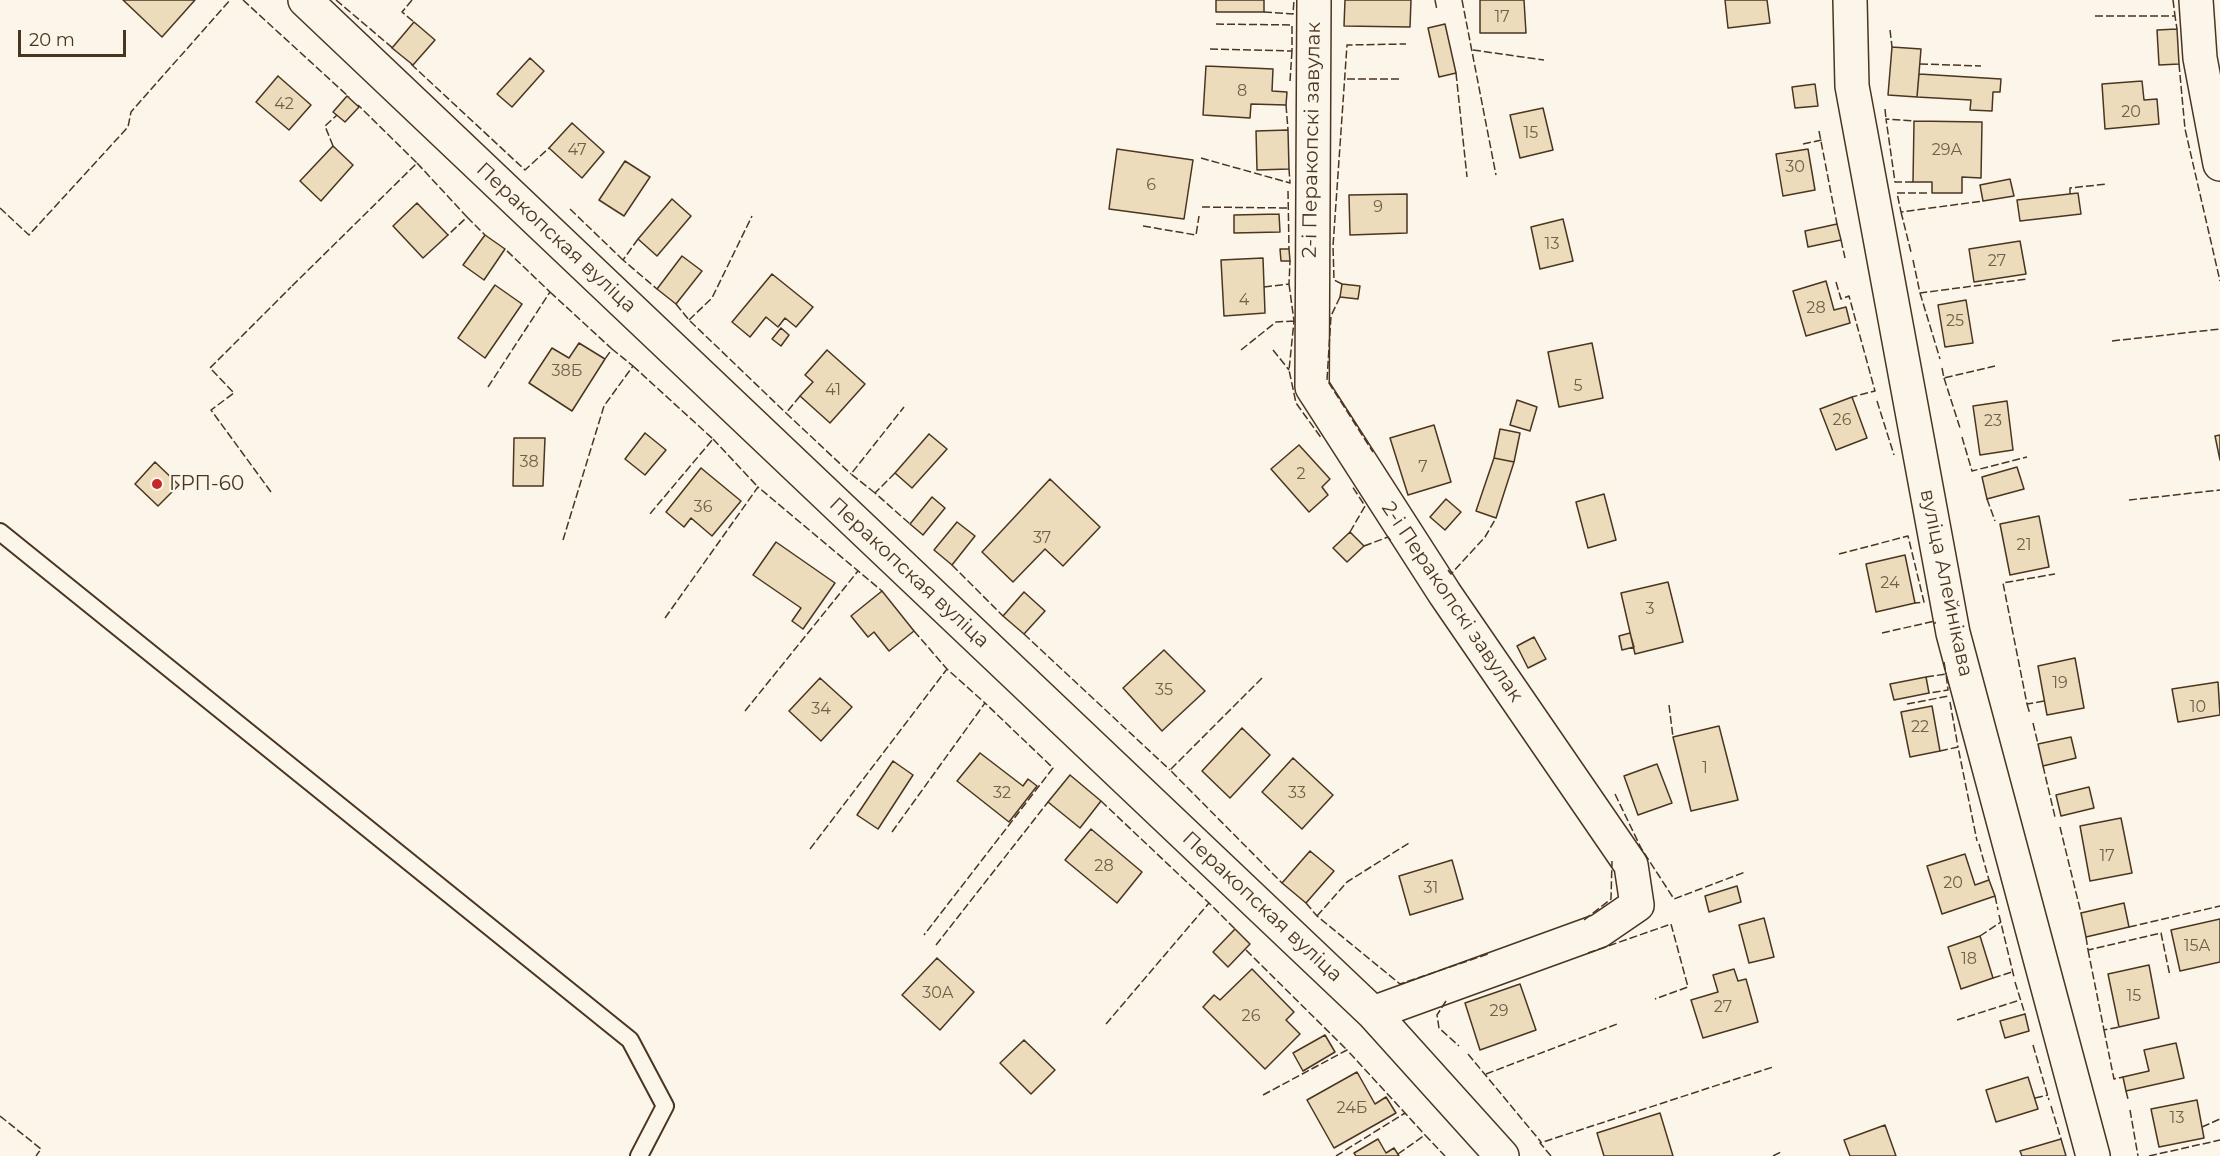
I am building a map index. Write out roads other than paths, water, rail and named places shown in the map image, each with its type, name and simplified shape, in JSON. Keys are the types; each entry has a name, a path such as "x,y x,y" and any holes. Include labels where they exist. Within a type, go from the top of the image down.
{"street":[{"name":"Перакопская вуліца","path":"305,0 1373,1013 1502,1156"},
{"name":"2-і Перакопскі завулак","path":"1314,0 1312,387 1445,594 1631,865 1637,905 1599,931 1373,1013"},
{"name":"вуліца Алейнікава","path":"1850,0 1852,86 1953,633 2093,1156"},
{"path":"2196,0 2200,58 2220,164"}],"lane":[{"path":"0,531 630,1040 665,1106 639,1156"}],"place":[{"name":"ГРП-60","path":"157,484"}]}
